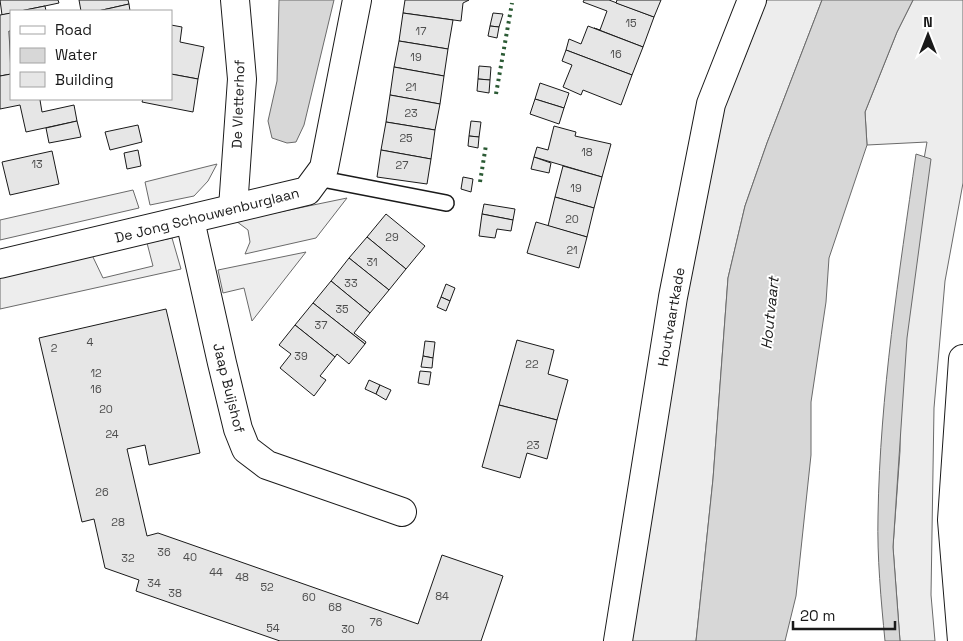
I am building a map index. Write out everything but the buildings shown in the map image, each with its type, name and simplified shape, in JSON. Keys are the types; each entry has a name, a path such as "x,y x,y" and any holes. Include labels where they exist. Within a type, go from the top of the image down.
{"street":[{"name":"De Vletterhof","path":"233,208 242,79 235,0"},
{"name":"De Jong Schouwenburglaan","path":"0,264 307,191 324,168 357,0"},
{"name":"Houtvaartkade","path":"618,641 673,297 711,104 752,0"},
{"name":"Jaap Buijshof","path":"190,220 238,429 246,449 267,465 402,512"},
{"path":"962,641 952,520 963,358"}],"lane":[{"path":"317,178 446,203"}],"shaded area":[{"path":"767,0 822,0 745,206 728,278 713,479 696,641 626,641 710,110 744,59"},
{"path":"913,0 963,0 963,183 945,281 934,408 931,595 935,641 900,641 893,547 900,451 900,294 927,142 867,145 865,112 897,32"},
{"path":"217,164 208,181 194,196 150,205 145,182"},
{"path":"133,190 139,208 0,240 0,220"},
{"path":"347,198 316,238 245,254 250,242 248,230 236,221"},
{"path":"172,238 181,269 0,309 0,275 92,255 103,278 153,266 147,243"},
{"path":"306,252 252,321 244,288 223,293 218,270"}],"water":[{"path":"279,0 334,0 304,125 296,142 287,143 272,138 268,121 277,81"},
{"name":"Houtvaart","path":"822,0 913,0 897,32 865,112 867,145 829,258 826,302 811,402 811,455 796,596 785,641 696,641 713,479 728,278 745,206"},
{"path":"916,154 931,159 907,338 893,547 900,641 885,641 878,531 882,425 891,335"}],"hedge":[{"path":"496,94 512,3"},
{"path":"480,182 486,145"}]}
